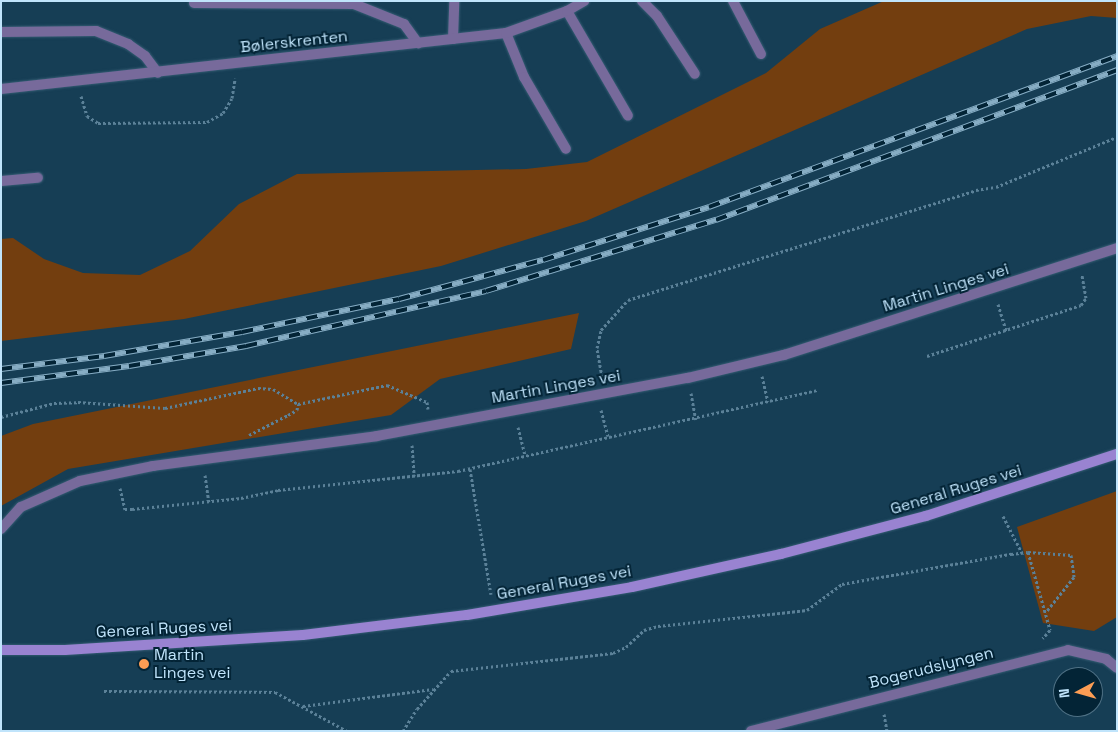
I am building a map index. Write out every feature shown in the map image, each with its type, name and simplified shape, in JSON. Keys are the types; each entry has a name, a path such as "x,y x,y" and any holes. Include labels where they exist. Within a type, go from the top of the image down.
{"main road":[{"name":"General Ruges vei","path":"1,650 65,650 293,636 494,610 632,587 781,554 926,516 1117,454"}],"street":[{"path":"453,39 454,1"},
{"name":"Bølerskrenten","path":"1,89 506,33 567,11 584,1"},
{"path":"642,1 657,16 695,74"},
{"path":"733,1 761,54"},
{"path":"194,3 354,4 388,15 404,24 418,43"},
{"path":"567,11 628,116"},
{"path":"1,32 96,31 128,44 145,56 158,73"},
{"path":"506,33 524,76 566,149"},
{"path":"1,181 38,178"},
{"name":"Martin Linges vei","path":"1,529 20,507 46,493 116,473 411,429 688,378 759,361 1078,263 1117,248"},
{"name":"Bogerudslyngen","path":"751,731 846,705 948,682 1038,656 1068,650 1106,659 1117,668"}],"path":[{"path":"80,81 80,93 87,116 98,123 207,122 224,113 232,98 235,64"},
{"path":"608,436 597,348 601,330 628,300 976,190 996,187 1117,138"},
{"path":"928,356 1081,305 1086,298 1078,263"},
{"path":"992,290 1006,331"},
{"path":"759,361 768,401"},
{"path":"688,378 696,420"},
{"path":"1,417 70,402 165,408 258,388 273,389 298,404 387,385 427,402"},
{"path":"116,473 125,509 209,502 278,490 470,469 608,436 696,420 817,390"},
{"path":"238,455 247,436 288,416 296,410 298,404"},
{"path":"514,410 525,456"},
{"path":"411,429 414,476"},
{"path":"203,460 209,502"},
{"path":"470,469 494,610"},
{"path":"1003,516 1022,553"},
{"path":"1028,552 1050,630 1040,640 1038,656"},
{"path":"403,731 434,688 450,671 614,653 626,647 644,630 658,626 806,610 842,584 1028,552 1071,555 1074,577 1046,612"},
{"path":"302,706 434,688"},
{"path":"104,691 275,692 347,731"}],"shaded area":[{"path":"884,1 1117,1 1117,18 1091,16 1027,29 586,221 441,266 184,319 1,341 1,239 13,238 44,259 83,273 140,275 190,251 239,204 297,174 526,169 587,162 766,73 820,29"},
{"path":"579,313 571,349 440,379 391,415 68,469 1,506 1,436 33,424"},
{"path":"1117,491 1117,617 1094,631 1043,623 1017,527"}],"railway":[{"path":"1,369 104,356 242,332 399,299 543,260 709,207 1117,56"},
{"path":"1,383 129,366 246,346 486,291 716,220 1117,70"}],"place":[{"name":"Martin Linges vei","path":"144,664"}]}
